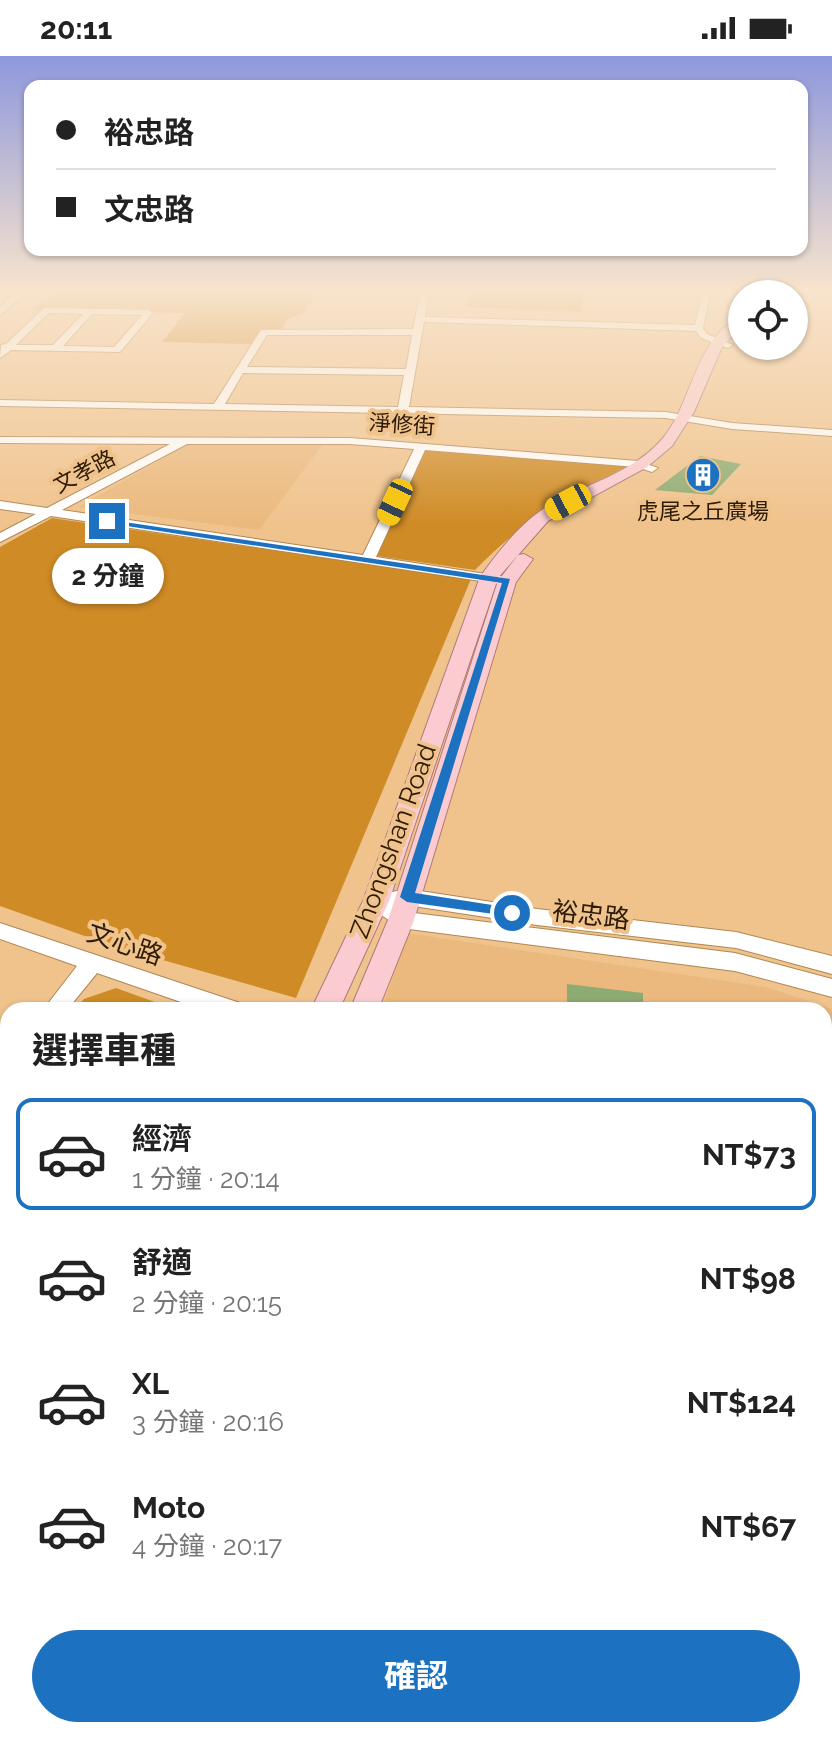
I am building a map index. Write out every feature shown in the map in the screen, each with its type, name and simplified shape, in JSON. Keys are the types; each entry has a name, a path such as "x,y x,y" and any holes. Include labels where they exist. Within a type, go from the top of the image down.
{"main road":[{"path":"645,466 686,417 710,368"},
{"path":"716,380 718,368"},
{"path":"645,466 677,450 702,420 709,402"},
{"name":"Zhongshan Road","path":"329,1002 376,901 498,579 566,518 645,466"},
{"name":"Zhongshan Road","path":"367,1002 401,920 498,579"}],"street":[{"path":"403,410 410,368"},
{"path":"218,406 240,370 409,372"},
{"path":"0,403 686,417 732,426 832,433"},
{"path":"1,439 399,434 448,439 461,449"},
{"name":"淨修街","path":"1,439 335,440 645,466"},
{"name":"文孝路","path":"0,538 186,440"},
{"path":"368,559 421,446"},
{"path":"0,505 498,579"},
{"name":"裕忠路","path":"376,901 407,897 538,927 735,962 832,988"},
{"path":"376,901 401,920"},
{"name":"裕忠路","path":"401,920 736,940 832,965"},
{"name":"文心路","path":"0,931 209,1002"},
{"path":"60,1002 93,962"}],"shaded area":[{"path":"189,444 323,444 259,530 78,507"},
{"path":"426,449 630,466 547,510 475,570 377,556"},
{"path":"52,518 471,579 296,998 110,945 0,906 0,547"},
{"path":"407,933 766,987 811,1002 385,1002"},
{"path":"116,988 155,1002 82,1002"}],"building":[{"name":"虎尾之丘廣場","path":"700,456 741,464 712,495 655,490"},
{"path":"567,984 643,993 643,1002 567,1002"}],"place":[{"name":"虎尾之丘廣場","path":"703,475"}],"route":[{"path":"107,521 507,581 407,897 512,913"}]}
